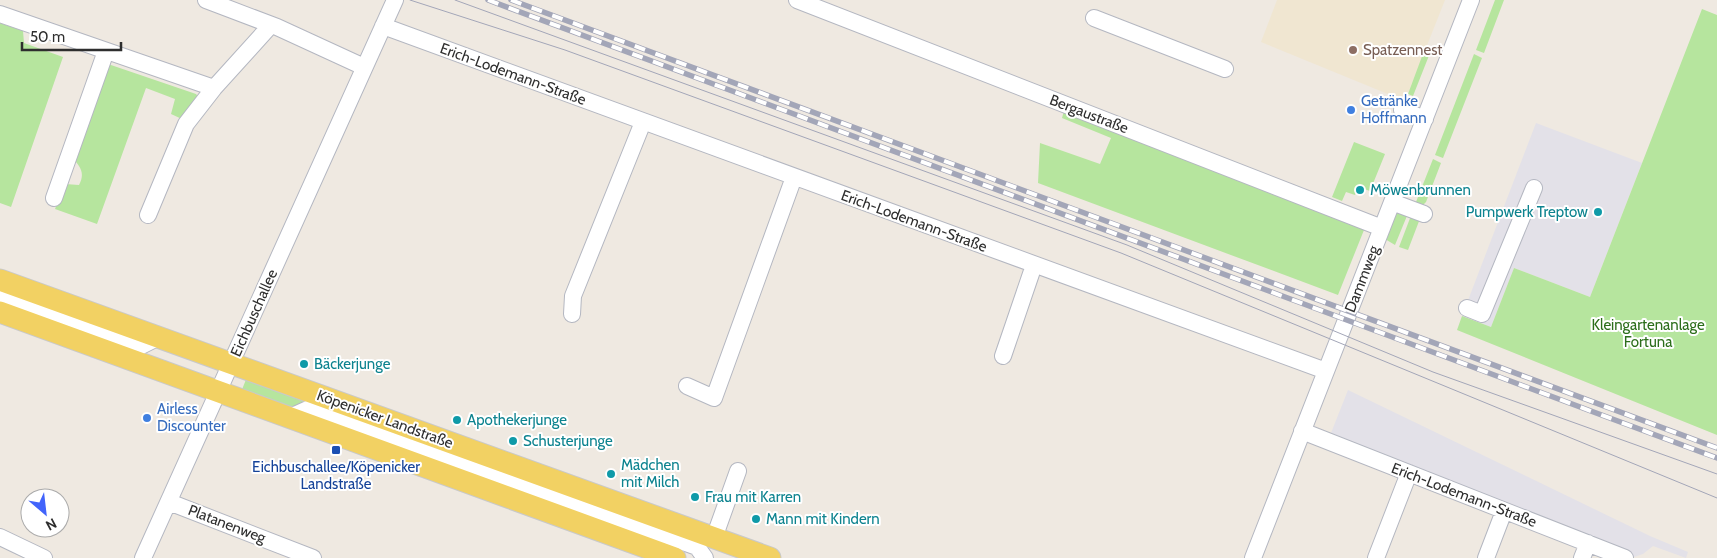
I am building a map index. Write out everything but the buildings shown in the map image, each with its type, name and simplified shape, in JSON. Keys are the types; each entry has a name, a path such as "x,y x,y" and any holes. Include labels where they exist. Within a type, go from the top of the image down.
{"main road":[{"name":"Köpenicker Landstraße","path":"0,280 728,546 770,558"},
{"path":"0,312 131,358 218,393 675,558"}],"street":[{"path":"206,0 271,25 364,68"},
{"name":"Eichbuschallee","path":"144,558 395,0"},
{"name":"Bergaustraße","path":"797,0 1382,228"},
{"name":"Dammweg","path":"1253,558 1471,0"},
{"path":"0,14 214,88"},
{"path":"1094,18 1225,69"},
{"path":"148,215 186,124 214,88 271,25"},
{"name":"Erich-Lodemann-Straße","path":"383,26 1326,371"},
{"path":"54,198 106,51"},
{"path":"1402,110 1425,119"},
{"path":"572,314 573,296 643,122"},
{"path":"687,386 714,398 794,177"},
{"path":"1467,308 1482,314 1534,188"},
{"path":"1392,202 1424,214"},
{"path":"1003,356 1034,264"},
{"path":"0,297 139,347 159,337"},
{"path":"288,418 310,408 697,547 705,558"},
{"name":"Erich-Lodemann-Straße","path":"1302,431 1626,558"},
{"path":"728,546 738,471"},
{"path":"1376,558 1409,474"},
{"name":"Platanenweg","path":"169,502 313,558"},
{"path":"1486,558 1504,511"},
{"path":"0,537 44,558"},
{"path":"1582,558 1588,543"}],"shaded area":[{"name":"Spatzennest","path":"1277,0 1445,0 1405,101 1261,42"},
{"path":"1536,123 1642,163 1590,297 1514,268 1491,327 1462,316"},
{"path":"1348,390 1650,536 1688,552 1686,558 1653,546 1643,554 1634,557 1331,433"}],"green space":[{"path":"1495,0 1504,0 1484,53 1476,50"},
{"name":"Kleingartenanlage Fortuna","path":"1702,9 1717,15 1717,435 1457,330 1462,316 1491,327 1514,268 1590,297"},
{"path":"0,23 23,31 24,43 63,57 11,207 0,203"},
{"path":"1424,51 1430,53 1413,96 1408,94"},
{"path":"1474,54 1482,58 1443,158 1435,155"},
{"path":"108,64 196,94 199,98 184,120 171,114 175,99 146,88 97,224 55,209 65,184 79,185 81,181 81,171 73,158"},
{"path":"1064,111 1362,228 1364,230 1338,295 1038,183 1040,143 1100,164 1111,138 1062,118"},
{"path":"1354,142 1385,154 1370,191 1358,187 1355,195 1346,192 1342,201 1332,197"},
{"path":"1433,159 1441,163 1426,202 1422,206 1414,207"},
{"path":"1396,209 1409,211 1395,245 1385,239"},
{"path":"1412,213 1421,216 1408,250 1399,247"},
{"path":"247,377 314,402 295,412 241,392"}],"tram line":[{"path":"410,0 565,50 1121,253 1717,498"},
{"path":"455,0 1127,245 1433,372 1717,474"}],"railway":[{"path":"488,0 1717,458"},
{"path":"511,0 1717,448"}],"place":[{"name":"Spatzennest","path":"1353,50"},
{"name":"Getränke Hoffmann","path":"1351,110"},
{"name":"Möwenbrunnen","path":"1360,190"},
{"name":"Pumpwerk Treptow","path":"1598,212"},
{"name":"Bäckerjunge","path":"304,364"},
{"name":"Airless Discounter","path":"147,418"},
{"name":"Apothekerjunge","path":"457,420"},
{"name":"Schusterjunge","path":"513,441"},
{"name":"Eichbuschallee/Köpenicker Landstraße","path":"336,450"},
{"name":"Mädchen mit Milch","path":"611,474"},
{"name":"Frau mit Karren","path":"695,497"},
{"name":"Mann mit Kindern","path":"756,519"}]}
